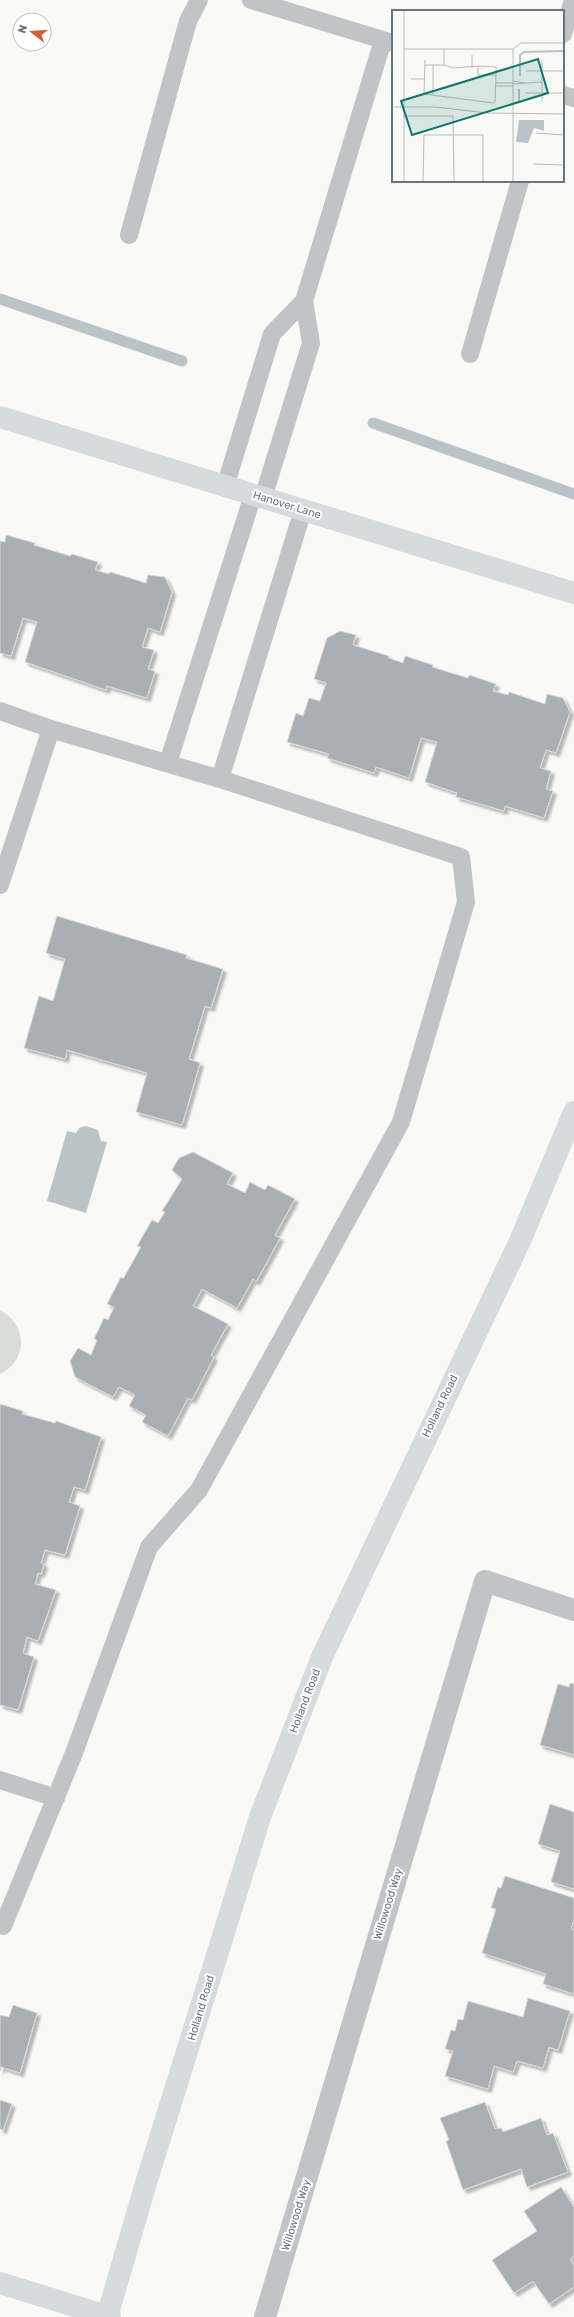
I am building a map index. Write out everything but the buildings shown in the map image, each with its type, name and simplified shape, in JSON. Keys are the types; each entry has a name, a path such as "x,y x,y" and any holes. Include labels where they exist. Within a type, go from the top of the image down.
{"main road":[{"name":"Hanover Lane","path":"0,417 574,593"},
{"name":"Holland Road","path":"109,2317 146,2183 260,1817 322,1657 520,1241 574,1112"},
{"path":"0,2283 109,2317"}],"street":[{"name":"Willowood Way","path":"265,2317 485,1581 574,1610"}],"lane":[{"path":"129,235 188,21 199,0"},
{"path":"225,486 272,334 304,301 388,41 251,0"},
{"path":"564,31 573,0"},
{"path":"564,95 574,98"},
{"path":"470,354 520,182"},
{"path":"168,763 311,343 304,301"},
{"path":"220,779 303,510"},
{"path":"0,711 51,729 220,779 461,857 466,902 401,1122 199,1490 150,1546 56,1798 3,1926 0,1925"},
{"path":"0,885 51,729"},
{"path":"0,1780 56,1798"}],"shaded area":[{"path":"86,1126 98,1130 101,1141 107,1142 86,1213 47,1201 67,1131 76,1133 79,1128"},
{"path":"0,1310 9,1316 15,1324 20,1333 21,1342 20,1351 16,1360 9,1368 0,1374"}],"waterway":[{"path":"0,299 182,361"},
{"path":"373,423 574,494"}]}
